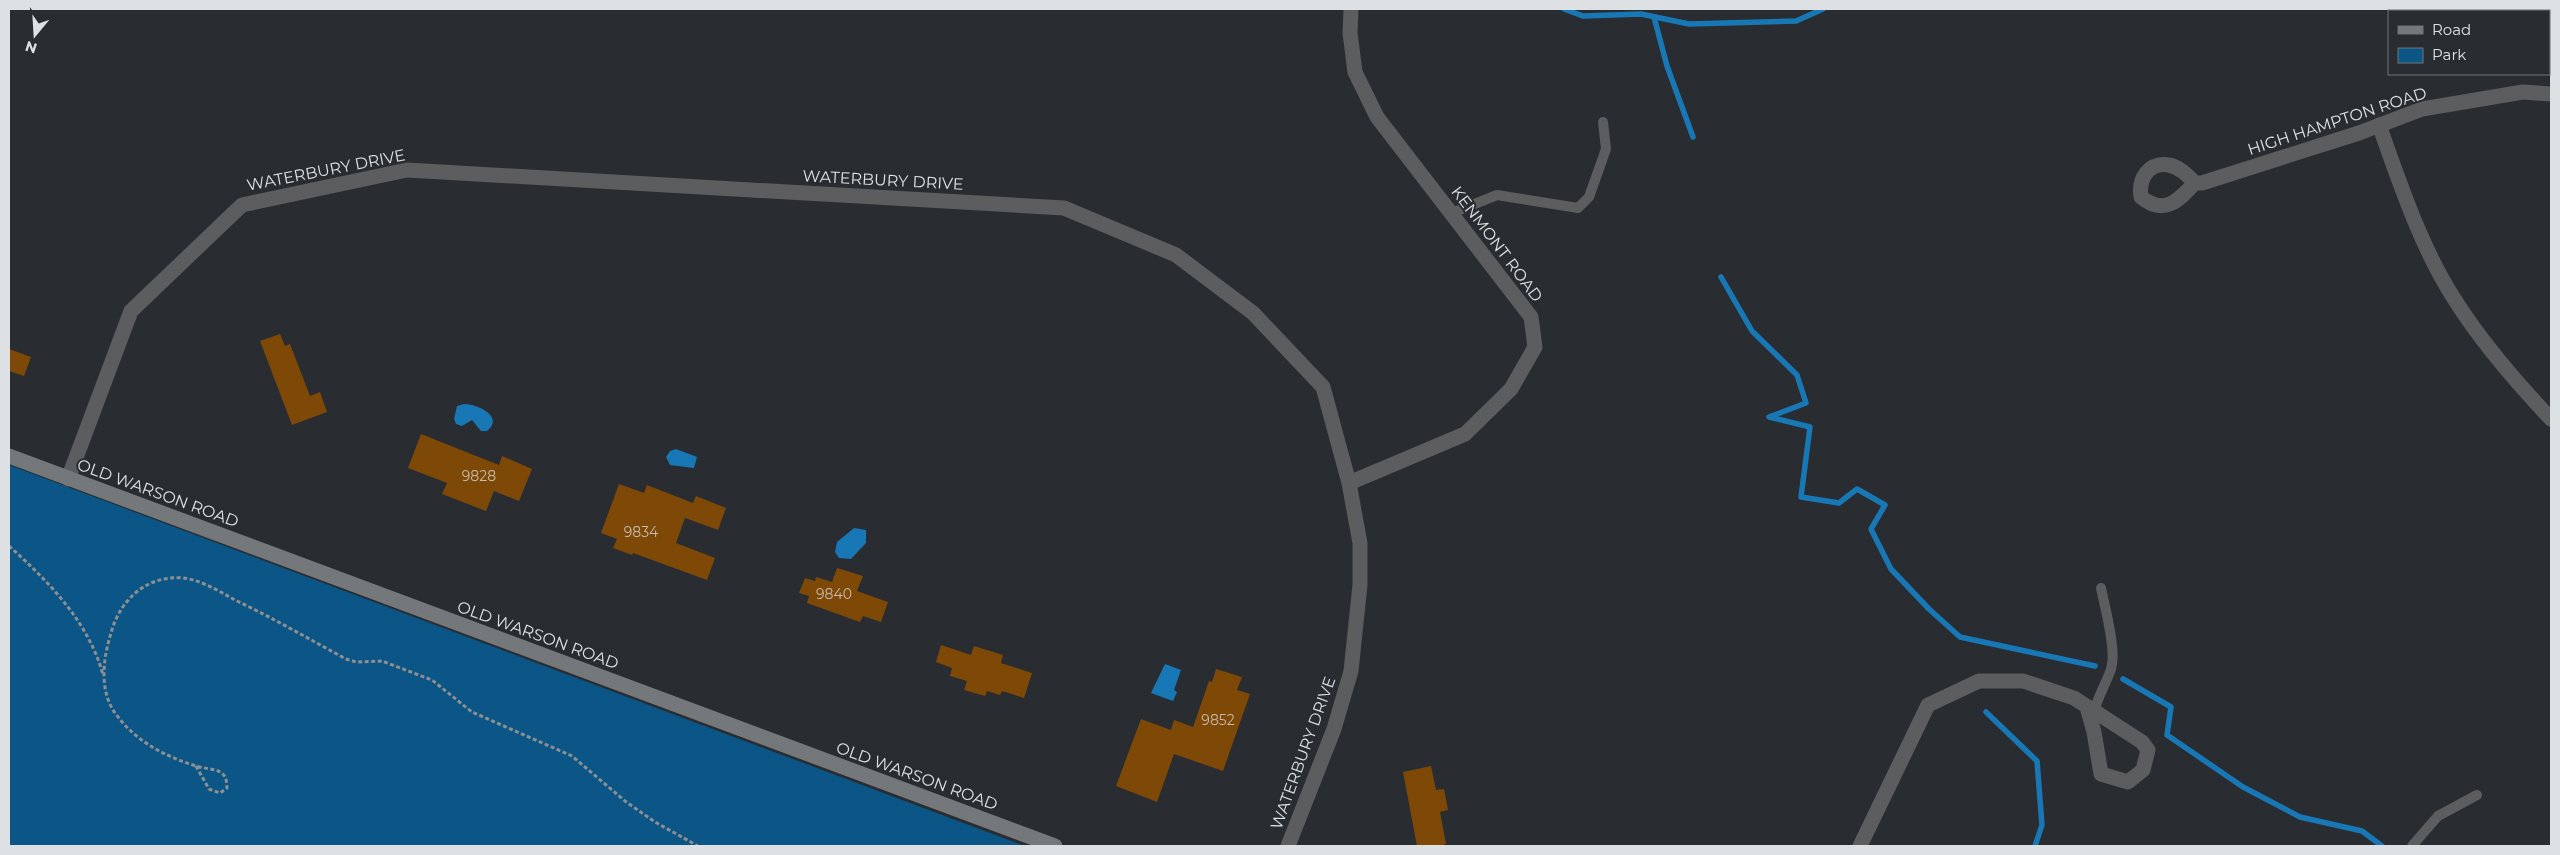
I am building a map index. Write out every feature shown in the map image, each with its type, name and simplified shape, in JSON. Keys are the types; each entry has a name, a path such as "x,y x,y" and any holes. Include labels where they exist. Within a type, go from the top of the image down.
{"street":[{"name":"KENMONT ROAD","path":"1350,483 1464,434 1511,389 1535,347 1531,317 1378,116 1357,79 1350,32 1351,9"},
{"name":"HIGH HAMPTON ROAD","path":"2195,183 2202,183 2422,109 2523,92 2551,94"},
{"path":"2379,125 2412,216 2452,296 2500,365 2551,419"},
{"name":"WATERBURY DRIVE","path":"68,479 131,311 242,204 407,170 1064,208 1176,255 1253,313 1323,387 1350,483 1360,543 1360,585 1351,671 1334,729 1288,846"},
{"name":"OLD WARSON ROAD","path":"9,456 1055,846"},
{"path":"1860,846 1928,705 1979,681 2006,681 2032,684 2074,698 2142,742 2148,750 2143,770 2128,782 2101,774 2090,710"}],"lane":[{"path":"1452,213 1496,195 1578,208 1589,197 1606,148 1603,122"},
{"path":"2090,710 2111,668 2113,651 2102,588"},
{"path":"2412,846 2438,816 2477,795"}],"path":[{"path":"9,546 67,605 97,653 105,692 110,704 136,737 161,753 196,766 223,773 228,783 227,788 220,792 210,789 196,766"},
{"path":"103,678 115,620 129,598 137,590 158,581 183,578 195,581 276,620 346,659 356,662 382,661 432,680 472,712 572,756 625,802 655,822 698,846"}],"green space":[{"path":"9,465 1025,846 9,846"}],"shaded area":[{"path":"464,404 476,406 487,412 493,421 492,426 487,431 481,431 472,420 462,426 456,424 454,419 457,406"},
{"path":"676,449 697,457 694,468 670,465 666,457 670,451"},
{"path":"854,528 866,530 866,543 851,559 839,558 835,552 837,542"},
{"path":"1165,664 1181,670 1174,690 1177,692 1173,701 1151,693"}],"building":[{"path":"280,334 285,346 290,344 310,396 320,392 327,412 292,425 260,341"},
{"path":"9,349 31,357 24,376 9,371"},
{"path":"421,434 499,465 502,456 532,469 519,501 494,491 486,511 442,494 447,483 408,468"},
{"path":"619,484 644,493 647,485 693,503 696,496 726,508 718,530 685,518 676,543 715,558 707,580 633,553 632,555 613,548 617,539 601,533"},
{"path":"837,568 863,576 857,591 888,602 881,622 863,616 860,622 807,603 809,596 799,593 805,578 815,581 816,577 832,582"},
{"path":"941,645 971,655 974,646 1003,655 1001,663 1032,673 1024,698 1002,691 1000,695 987,691 985,696 964,690 967,681 950,676 952,668 936,662"},
{"path":"1216,669 1242,677 1237,690 1250,694 1223,771 1174,754 1157,802 1116,786 1141,719 1171,730 1174,720 1193,727 1209,681 1212,682"},
{"path":"1431,766 1436,790 1444,789 1448,810 1440,812 1446,844 1440,846 1417,846 1403,772"}],"waterway":[{"path":"1564,9 1583,16 1641,14 1689,24 1796,21 1823,9"},
{"path":"1654,17 1667,66 1693,137"},
{"path":"1721,277 1752,331 1797,375 1806,403 1769,417 1810,427 1801,497 1839,503 1857,489 1885,505 1871,529 1891,569 1929,609 1960,637 2095,666"},
{"path":"2123,679 2171,707 2167,735 2243,787 2300,817 2362,831 2382,846"},
{"path":"1986,712 2037,761 2042,825 2035,846"}]}
